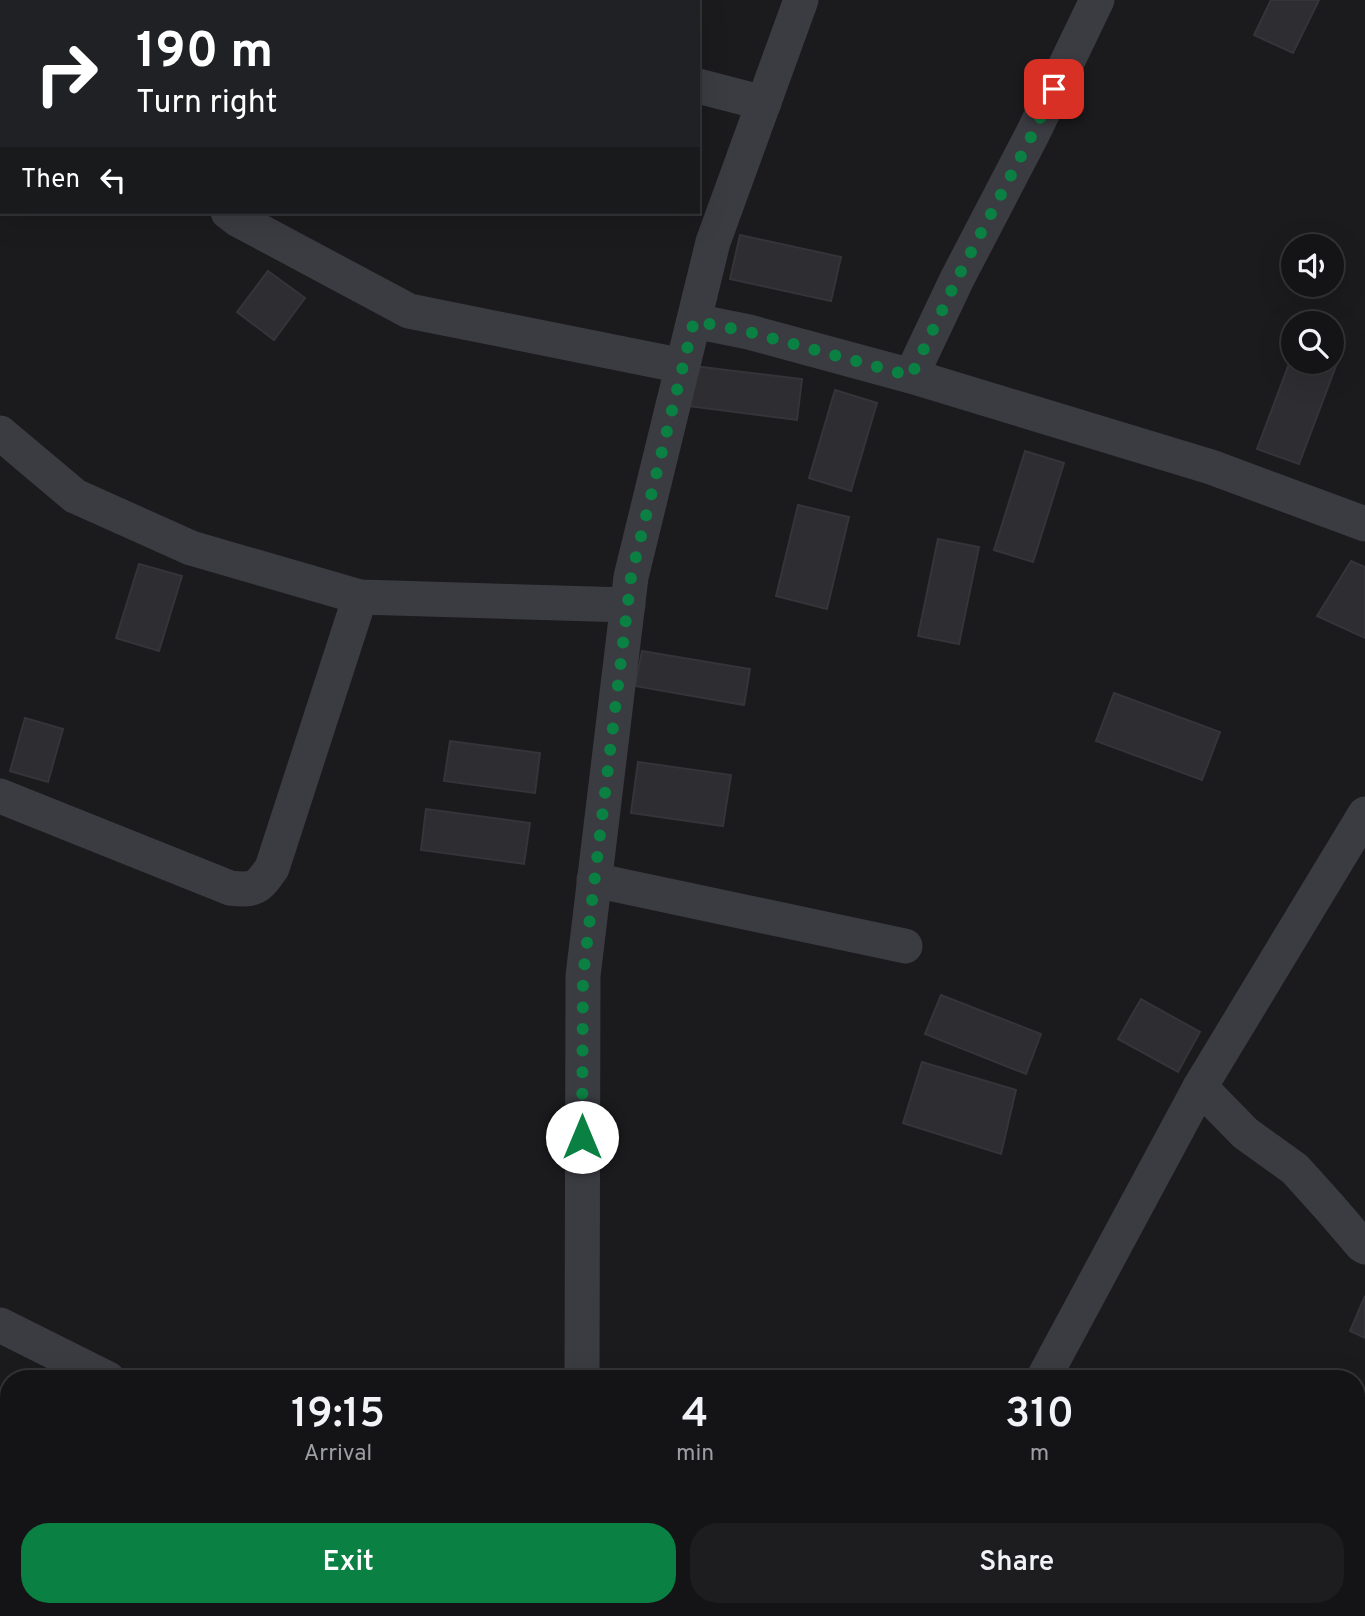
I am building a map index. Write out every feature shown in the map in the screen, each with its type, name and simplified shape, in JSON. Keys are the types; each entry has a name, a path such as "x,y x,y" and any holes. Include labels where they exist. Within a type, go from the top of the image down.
{"street":[{"path":"582,1370 583,976 631,577 713,242 802,0"},
{"path":"911,376 1097,0"},
{"path":"700,87 764,103"},
{"path":"231,214 409,311 683,366"},
{"path":"694,321 749,332 911,376 1211,467 1365,524"},
{"path":"0,433 75,496 191,548 360,597 628,605"},
{"path":"0,796 230,888 247,890 261,884 272,868 360,597"},
{"path":"1048,1370 1200,1087 1360,832"},
{"path":"594,880 905,946"},
{"path":"1200,1087 1245,1133 1295,1169 1365,1247"},
{"path":"0,1325 90,1370"}],"building":[{"path":"1271,0 1319,0 1293,53 1254,35"},
{"path":"740,235 841,257 831,301 730,279"},
{"path":"268,271 305,298 274,340 237,312"},
{"path":"677,364 802,379 797,420 672,404"},
{"path":"1285,374 1333,374 1299,464 1257,449"},
{"path":"835,390 877,403 851,491 809,478"},
{"path":"1025,451 1064,463 1033,562 994,550"},
{"path":"798,505 849,517 827,609 776,596"},
{"path":"938,539 979,547 959,644 918,636"},
{"path":"1351,561 1365,567 1365,638 1317,616"},
{"path":"139,564 182,576 159,651 116,638"},
{"path":"642,651 750,669 744,705 635,686"},
{"path":"1114,693 1220,732 1202,780 1096,741"},
{"path":"25,718 63,729 48,782 10,771"},
{"path":"450,741 540,753 535,793 444,781"},
{"path":"638,762 731,775 723,826 631,813"},
{"path":"426,809 530,823 524,864 421,850"},
{"path":"941,995 1041,1034 1026,1074 925,1034"},
{"path":"1141,999 1200,1032 1178,1072 1118,1039"},
{"path":"922,1062 1016,1090 1001,1154 903,1123"},
{"path":"1365,1296 1365,1338 1350,1331"}],"route":[{"path":"582,1137 583,976 631,577 694,321 749,332 911,376 1054,89"}]}
